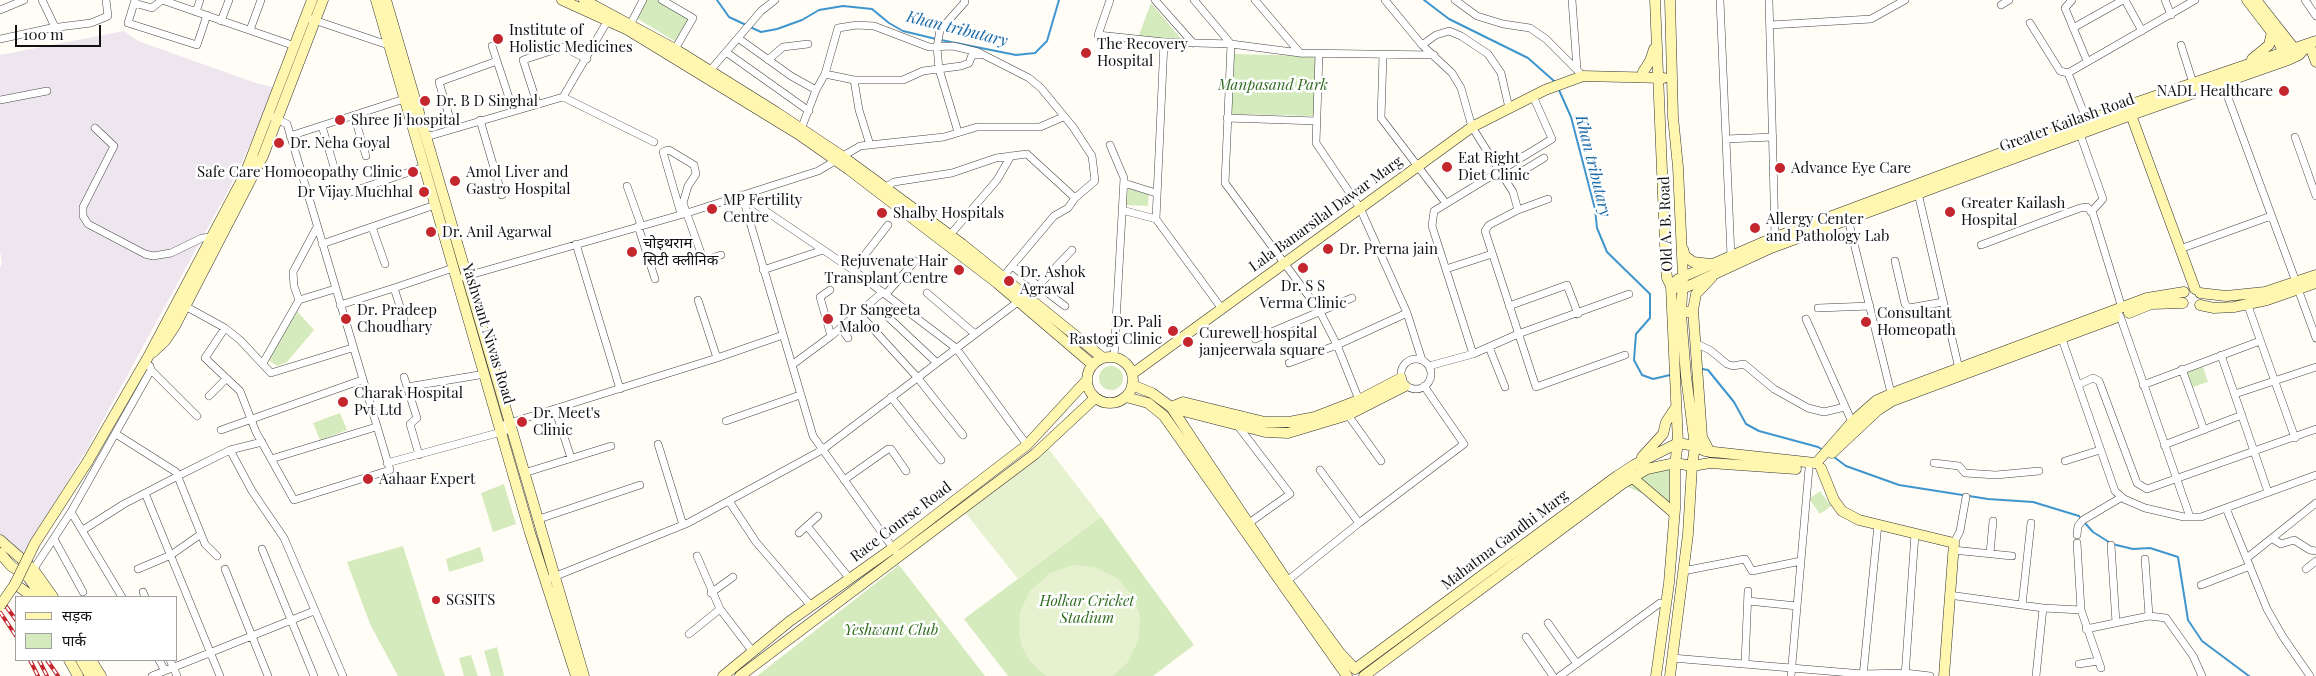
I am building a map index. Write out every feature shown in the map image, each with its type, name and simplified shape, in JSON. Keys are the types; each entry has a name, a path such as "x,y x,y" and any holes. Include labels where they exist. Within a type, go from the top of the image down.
{"main road":[{"path":"274,117 310,19 312,0"},
{"path":"0,606 14,584 31,550 88,461 217,233 263,156 295,46 323,0"},
{"name":"Yashwant Niwas Road","path":"376,0 426,137 485,374 524,473 584,676"},
{"name":"Yashwant Niwas Road","path":"386,0 404,99 453,268 461,278 505,427 546,580 576,676"},
{"path":"562,0 629,27 676,49 708,74"},
{"path":"584,0 800,131 950,235 1000,280 1019,301 1093,364"},
{"name":"Old A. B. Road","path":"1655,0 1660,128 1672,321 1679,360 1690,380 1695,446 1692,466"},
{"name":"Old A. B. Road","path":"1670,0 1672,79 1683,277 1679,360 1675,383 1678,443 1675,463"},
{"path":"2247,0 2272,32 2285,56"},
{"path":"2256,0 2297,51"},
{"path":"1580,73 1626,76 1658,75 1672,79 1676,84 1674,30 1670,18"},
{"path":"2240,66 2265,49 2271,41 2272,32"},
{"path":"1643,75 1652,57 1657,40"},
{"path":"2312,42 2316,62"},
{"name":"Greater Kailash Road","path":"1669,282 1713,269 1771,248 2131,114 2223,84 2297,51 2312,42"},
{"name":"Greater Kailash Road","path":"1682,289 1730,256 1775,237 2086,121 2240,66 2285,56"},
{"name":"Lala Banarsilal Dawar Marg","path":"1132,380 1222,309 1472,127 1580,73"},
{"path":"1643,75 1652,84 1656,120 1660,128"},
{"path":"1656,676 1666,604 1674,513 1675,463 1692,466 1710,463 1819,463 1852,422 1877,400 1892,393 2121,312 2150,304 2183,303 2193,308 2200,304 2202,297 2180,249 2131,114"},
{"path":"883,190 1103,358"},
{"path":"148,357 165,340 185,306 217,233"},
{"path":"1681,241 1689,260 1713,269 1696,294 1693,310 1696,364 1690,380 1702,437 1710,452"},
{"path":"2200,304 2214,308 2234,307 2267,300 2316,275"},
{"path":"1669,282 1682,289"},
{"path":"1834,446 1892,401 2062,339 2147,298 2198,291 2241,296 2316,283"},
{"path":"2183,303 2184,292"},
{"path":"1681,314 1693,310"},
{"path":"1355,675 1164,416 1148,403 1126,397 1114,403 1107,403 1095,398 1088,387 1087,380 1093,364 1103,358 1114,358 1126,363 1132,380 1172,407 1264,432 1288,433 1348,415 1403,382"},
{"name":"Race Course Road","path":"723,676 811,606 893,548 1027,445 1087,380"},
{"path":"1126,397 1132,380"},
{"path":"1172,407 1183,402 1266,422 1289,422 1315,417 1403,382"},
{"name":"Race Course Road","path":"740,676 900,558 1035,454 1095,398"},
{"path":"1172,407 1288,581 1355,675"},
{"path":"1634,465 1663,434 1666,422 1676,407"},
{"path":"1678,443 1695,446 1710,452 1819,463"},
{"name":"Mahatma Gandhi Marg","path":"1355,675 1634,465 1678,443"},
{"name":"Mahatma Gandhi Marg","path":"1355,675 1633,478 1647,469 1675,463"},
{"path":"1691,480 1710,463"},
{"path":"1819,463 1834,500 1842,511 1859,520 1954,546 1944,676"},
{"path":"1670,676 1683,571 1692,466"},
{"path":"1633,478 1674,513"},
{"path":"0,540 52,596"},
{"path":"0,553 12,566 30,573 42,596"},
{"path":"14,584 31,596"},
{"path":"70,661 78,676"},
{"path":"82,661 90,676"},
{"path":"92,661 101,676"}],"street":[{"path":"0,10 24,0"},
{"path":"42,0 55,27"},
{"path":"0,39 55,27 91,23 108,16 106,0"},
{"path":"207,16 197,46 128,23 134,1 152,8 162,0 295,46"},
{"path":"196,12 200,0"},
{"path":"221,20 229,0"},
{"path":"250,30 260,0"},
{"path":"629,27 643,0"},
{"path":"662,0 694,18 676,49"},
{"path":"708,74 756,17 775,0"},
{"path":"958,132 939,69 938,45 940,30 965,2 964,0"},
{"path":"1110,0 1098,36 1164,42 1231,44 1300,53 1434,55"},
{"path":"1155,0 1192,43"},
{"path":"1194,0 1231,44 1225,183 1319,310 1337,345 1359,400"},
{"path":"1255,0 1300,53"},
{"path":"1385,0 1422,45 1452,73 1461,88 1472,127 1513,192 1518,210"},
{"path":"1455,0 1477,16 1503,24 1530,28 1546,39 1580,73"},
{"path":"1572,0 1580,73"},
{"path":"1720,0 1730,256"},
{"path":"1769,0 1775,237"},
{"path":"1770,25 1871,19 1905,0"},
{"path":"2001,5 2009,0"},
{"path":"2072,0 2064,8 2087,61"},
{"path":"2072,28 2124,0 2142,32"},
{"path":"2165,0 2172,15"},
{"path":"2068,73 2172,15 2194,0"},
{"path":"2305,0 2316,16"},
{"path":"310,19 394,45"},
{"path":"563,97 587,59 608,20"},
{"path":"2030,23 2060,70 2068,73 2086,121"},
{"path":"800,131 816,90 825,74 838,28 857,25 874,26 914,43 929,47 938,45 953,46 987,54 1029,78 1040,88 1092,156 1095,181 1075,198 1068,208 1054,216 1000,280"},
{"path":"1422,45 1436,34 1449,31 1461,36 1488,54 1501,73 1510,108"},
{"path":"738,38 768,60 816,90"},
{"path":"1164,42 1156,219 1222,309"},
{"path":"768,60 783,47 808,44"},
{"path":"2181,45 2194,83"},
{"path":"492,46 514,110"},
{"path":"537,103 523,60 563,47 587,59"},
{"path":"726,52 809,111"},
{"path":"825,74 854,80 903,80 923,71 961,66 969,63 972,55 987,54"},
{"path":"1319,54 1316,143 1360,208 1407,313 1422,360 1429,366 1432,376 1430,381 1424,386 1413,389 1403,382 1401,371 1406,364 1422,360"},
{"path":"1382,55 1381,118 1445,202"},
{"path":"453,128 439,82 497,61"},
{"path":"854,80 859,110 870,145"},
{"path":"2223,84 2316,338"},
{"path":"0,100 47,91"},
{"path":"1473,354 1432,226 1434,211 1445,202 1552,139 1533,96"},
{"path":"426,137 537,103 563,97 654,142"},
{"path":"290,136 404,99"},
{"path":"354,116 366,156"},
{"path":"225,328 205,358 240,391 251,420 294,500 390,470 352,348 287,124 274,117"},
{"path":"461,278 684,213 818,171 860,146 944,137 977,128 1040,127 1063,117"},
{"path":"1227,118 1317,121"},
{"path":"480,120 502,195"},
{"path":"322,126 334,167"},
{"path":"95,128 114,146 83,207 83,216 88,224 145,254 153,256 171,253 217,233"},
{"path":"2080,134 2103,199 2091,212"},
{"path":"1726,138 1773,137"},
{"path":"2295,137 2316,196"},
{"path":"1110,145 1124,178 1114,358"},
{"path":"679,201 696,174 694,165 669,150 663,152 679,201 702,256 708,259 721,255"},
{"path":"883,190 904,180 952,173 996,158 1028,154 1075,198"},
{"path":"950,235 997,180 1011,156"},
{"path":"1506,181 1544,158"},
{"path":"342,195 424,168"},
{"path":"1124,183 1156,192"},
{"path":"627,186 655,279"},
{"path":"1918,193 1959,368"},
{"path":"742,195 853,270 956,348 1027,445"},
{"path":"742,195 813,436 900,558"},
{"path":"1548,199 1518,210 1486,227 1485,232 1536,387 1625,355"},
{"path":"322,244 435,205"},
{"path":"1981,245 2080,208 2087,208 2091,212 2143,385 2190,517"},
{"path":"1122,210 1156,219"},
{"path":"2180,249 2271,216"},
{"path":"1848,219 1892,393"},
{"path":"853,270 888,225"},
{"path":"299,300 294,286 293,272 317,227"},
{"path":"372,227 385,264"},
{"path":"576,244 620,389"},
{"path":"764,270 823,250"},
{"path":"1039,285 1072,250"},
{"path":"1446,269 1492,254"},
{"path":"848,338 844,331 915,261"},
{"path":"1895,261 1906,304 1909,308 1943,302"},
{"path":"1012,266 1065,306"},
{"path":"340,305 453,268"},
{"path":"1509,306 1567,285 1578,314"},
{"path":"394,288 404,319"},
{"path":"263,364 299,300 335,289"},
{"path":"830,290 820,297 831,336"},
{"path":"927,293 975,334"},
{"path":"1429,366 1473,354 1518,334 1578,314 1629,294"},
{"path":"1255,339 1319,310 1352,298"},
{"path":"698,300 717,358"},
{"path":"546,580 683,524 822,450 1019,301"},
{"path":"2248,303 2295,438"},
{"path":"185,306 225,328 271,373 352,348"},
{"path":"1818,308 1870,306"},
{"path":"1289,363 1337,345 1407,313"},
{"path":"886,315 937,363"},
{"path":"792,365 857,318 865,320 917,377 962,435"},
{"path":"1806,319 1852,422"},
{"path":"387,463 419,455 555,409 717,358 782,334"},
{"path":"2062,339 2114,490 2122,497 2145,508 2190,517 2201,517 2316,475"},
{"path":"2143,385 2260,341"},
{"path":"1695,343 1710,350 1727,364 1744,364 1774,389 1808,408 1824,412 1845,407"},
{"path":"1489,347 1505,387"},
{"path":"2221,355 2268,492"},
{"path":"148,357 151,370 197,416"},
{"path":"2235,394 2316,367"},
{"path":"2182,369 2204,430"},
{"path":"30,573 71,512 151,370"},
{"path":"407,387 485,374"},
{"path":"404,377 417,418 410,424 419,455"},
{"path":"2078,385 2093,378 2099,380 2136,483 2147,489 2316,429"},
{"path":"208,396 226,379"},
{"path":"221,430 362,380"},
{"path":"1288,581 1359,523 1464,444 1424,386"},
{"path":"726,421 800,395"},
{"path":"891,397 941,460"},
{"path":"1164,416 1172,407"},
{"path":"555,409 571,458"},
{"path":"1348,415 1381,461"},
{"path":"2164,445 2242,415"},
{"path":"1238,426 1290,494 1249,523"},
{"path":"271,459 376,427"},
{"path":"116,434 176,472 205,544 217,556"},
{"path":"83,530 146,493 230,450 262,442"},
{"path":"658,444 683,524"},
{"path":"524,473 611,446"},
{"path":"844,480 888,449 891,450 906,471"},
{"path":"230,450 252,491 284,538 343,676"},
{"path":"2065,461 2100,450"},
{"path":"1791,676 1801,561 1819,463"},
{"path":"1934,463 1959,466 1965,473 1996,475 2038,471"},
{"path":"1320,470 1359,523"},
{"path":"539,519 640,485"},
{"path":"146,493 220,676"},
{"path":"1966,497 1960,531 1954,546 2012,556"},
{"path":"2077,535 2082,522 2122,497"},
{"path":"729,500 756,542 811,606"},
{"path":"2247,558 2316,503"},
{"path":"2226,508 2267,609 2283,637 2310,676"},
{"path":"71,512 121,596"},
{"path":"799,533 818,516"},
{"path":"1990,553 1993,521"},
{"path":"2022,605 2031,523"},
{"path":"1863,675 1878,524"},
{"path":"808,526 850,579"},
{"path":"138,569 171,556 201,534"},
{"path":"1905,674 1915,534"},
{"path":"54,538 83,592"},
{"path":"2273,539 2281,544 2294,540 2310,550 2316,551"},
{"path":"2077,543 2081,610 2099,665 2079,664"},
{"path":"2111,545 2116,623"},
{"path":"262,549 314,676"},
{"path":"697,556 711,593 720,609 753,652"},
{"path":"1683,571 1745,559 1752,571 1801,561"},
{"path":"2145,559 2149,616"},
{"path":"2306,569 2316,561"},
{"path":"2201,585 2250,566"},
{"path":"225,569 268,676"},
{"path":"711,593 733,577"},
{"path":"1745,664 1748,591"},
{"path":"1949,595 2043,608 2081,610"},
{"path":"1748,601 1797,606"},
{"path":"1560,676 1660,603 1666,604"},
{"path":"2036,676 2043,608"},
{"path":"689,634 720,609"},
{"path":"152,676 314,611"},
{"path":"2086,629 2149,616 2166,618 2193,656 2202,676"},
{"path":"1548,623 1577,664"},
{"path":"1526,637 1553,676"},
{"path":"1672,658 1863,675 1905,674 1930,676"},
{"path":"160,661 165,671"},
{"path":"170,661 177,676"}],"shaded area":[{"path":"124,31 138,41 253,82 276,88 230,187 86,451 19,560 0,540 0,268 2,263 0,251 0,55"}],"green space":[{"path":"644,0 660,0 694,17 678,43 636,18"},
{"path":"1151,3 1182,40 1184,45 1136,43"},
{"name":"Manpasand Park","path":"1233,54 1316,56 1314,116 1231,114"},
{"path":"1129,186 1149,189 1148,206 1125,205"},
{"path":"297,311 314,330 287,362 277,366 268,360"},
{"path":"1111,366 1120,369 1123,378 1120,387 1111,390 1102,387 1099,378 1102,369"},
{"path":"2203,367 2208,382 2190,388 2185,373"},
{"path":"340,413 347,430 320,440 313,423"},
{"path":"1048,448 1101,517 1018,579 964,511"},
{"path":"1675,463 1675,509 1622,484"},
{"path":"504,484 516,524 493,532 481,493"},
{"path":"1820,491 1831,506 1820,514 1809,499"},
{"name":"Holkar Cricket Stadium","path":"1101,517 1194,645 1153,676 1008,676 964,619"},
{"path":"403,546 445,676 398,676 370,624 347,562"},
{"path":"480,547 484,561 449,572 446,559"},
{"name":"Yeshwant Club","path":"899,565 985,676 757,676"},
{"name":"Holkar Cricket Stadium","path":"1073,565 1094,567 1117,578 1133,596 1140,616 1139,639 1128,662 1113,676 1046,676 1029,660 1022,647 1019,634 1020,612 1029,592 1050,573"},
{"path":"497,647 504,676 491,676 484,651"},
{"path":"471,655 478,676 464,676 459,658"}],"waterway":[{"name":"Khan tributary","path":"717,0 729,17 746,25"},
{"name":"Khan tributary","path":"941,40 1016,55 1035,53 1047,41 1059,0"},
{"name":"Khan tributary","path":"1424,0 1449,19 1528,58 1554,81"},
{"name":"Khan tributary","path":"750,27 761,32 777,29 802,20 819,10 843,6 872,9 889,23 903,31 936,39"},
{"name":"Khan tributary","path":"1559,90 1571,117 1595,209 1597,228 1607,252 1650,294 1650,318 1636,334 1634,360 1642,375 1653,379 1670,375"},
{"path":"1702,369 1708,370 1734,402 1746,424 1759,431 1823,450"},
{"path":"1834,457 1846,466 1899,485 1988,499 2033,502 2079,516 2081,519"},
{"path":"2084,522 2093,532 2112,544 2133,549 2150,548 2178,557 2188,620 2202,641 2249,676"}],"railway":[{"path":"0,598 15,619"},
{"path":"0,612 15,634"},
{"path":"30,661 38,676"},
{"path":"40,661 47,676"},
{"path":"48,661 58,676"}],"place":[{"name":"Institute of Holistic Medicines","path":"498,39"},
{"name":"The Recovery Hospital","path":"1086,53"},
{"name":"NADL Healthcare","path":"2284,91"},
{"name":"Dr. B D Singhal","path":"425,101"},
{"name":"Shree Ji hospital","path":"340,120"},
{"name":"Dr. Neha Goyal","path":"279,143"},
{"name":"Eat Right Diet Clinic","path":"1447,167"},
{"name":"Advance Eye Care","path":"1780,168"},
{"name":"Safe Care Homoeopathy Clinic","path":"413,172"},
{"name":"Amol Liver and Gastro Hospital","path":"455,181"},
{"name":"Dr Vijay Muchhal","path":"424,192"},
{"name":"MP Fertility Centre","path":"712,209"},
{"name":"Greater Kailash Hospital","path":"1950,212"},
{"name":"Shalby Hospitals","path":"882,213"},
{"name":"Allergy Center and Pathology Lab","path":"1755,228"},
{"name":"Dr. Anil Agarwal","path":"431,232"},
{"name":"Dr. Prerna jain","path":"1328,249"},
{"name":"चोइथराम सिटी क्लीनिक","path":"632,252"},
{"name":"Dr. S S Verma Clinic","path":"1303,268"},
{"name":"Rejuvenate Hair Transplant Centre","path":"959,270"},
{"name":"Dr. Ashok Agrawal","path":"1009,281"},
{"name":"Dr. Pradeep Choudhary","path":"346,319"},
{"name":"Dr Sangeeta Maloo","path":"828,319"},
{"name":"Consultant Homeopath","path":"1866,322"},
{"name":"Dr. Pali Rastogi Clinic","path":"1173,331"},
{"name":"Curewell hospital janjeerwala square","path":"1188,342"},
{"name":"Charak Hospital Pvt Ltd","path":"343,402"},
{"name":"Dr. Meet's Clinic","path":"522,422"},
{"name":"Aahaar Expert","path":"368,479"},
{"name":"SGSITS","path":"436,600"}]}
